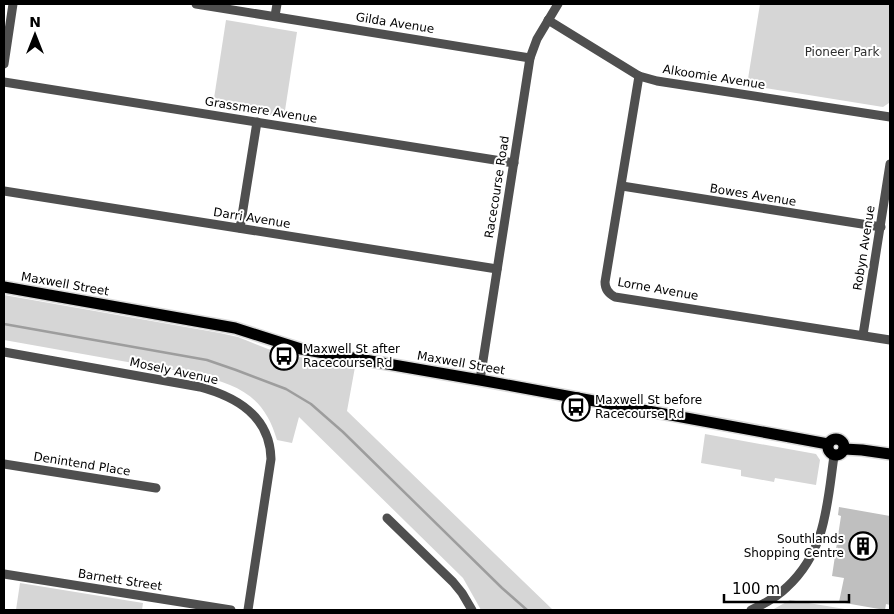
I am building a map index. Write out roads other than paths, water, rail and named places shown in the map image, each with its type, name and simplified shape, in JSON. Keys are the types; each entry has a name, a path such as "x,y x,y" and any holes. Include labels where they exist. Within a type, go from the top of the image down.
{"main road":[{"name":"Maxwell Street","path":"4,287 235,328 301,349 828,444 828,451 839,452"},
{"path":"839,452 862,450 890,454"}],"street":[{"path":"4,64 13,4"},
{"name":"Gilda Avenue","path":"196,4 530,58"},
{"path":"275,16 277,4"},
{"name":"Racecourse Road","path":"480,380 530,58 537,39 558,4"},
{"name":"Alkoomie Avenue","path":"548,20 639,76 657,81 890,117"},
{"name":"Lorne Avenue","path":"639,76 605,282 606,289 612,295 890,340"},
{"name":"Grassmere Avenue","path":"4,82 514,163"},
{"path":"240,228 257,122"},
{"name":"Robyn Avenue","path":"863,335 890,164"},
{"name":"Bowes Avenue","path":"622,186 881,228"},
{"name":"Darri Avenue","path":"4,191 497,269"},
{"name":"Mosely Avenue","path":"4,352 200,387 226,395 248,408 258,420 266,435 271,459 248,610"},
{"path":"751,610 786,588 801,572 811,557 823,527 839,452"},
{"name":"Denintend Place","path":"4,464 156,488"},
{"path":"387,518 453,582 472,610"},
{"name":"Barnett Street","path":"4,574 231,610"}],"waterway":[{"path":"4,324 207,360 286,389 311,404 343,432 502,588 527,610"}],"place":[{"name":"Maxwell St after Racecourse Rd","path":"284,356"},
{"name":"Maxwell St before Racecourse Rd","path":"576,407"},
{"name":"Southlands Shopping Centre","path":"863,546"}],"park label":[{"name":"Pioneer Park","path":"842,52"}]}
